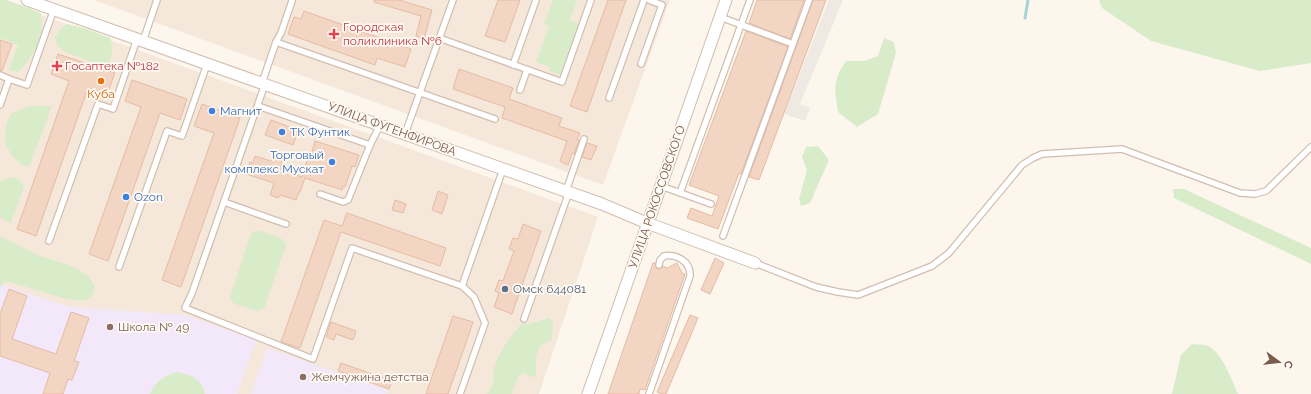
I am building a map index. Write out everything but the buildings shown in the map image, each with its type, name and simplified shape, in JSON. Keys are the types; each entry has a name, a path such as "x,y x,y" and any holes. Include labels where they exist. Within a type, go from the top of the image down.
{"street":[{"name":"УЛИЦА ФУГЕНФИРОВА","path":"27,0 567,191 647,223 755,263"},
{"name":"УЛИЦА РОКОССОВСКОГО","path":"588,394 726,0"}],"lane":[{"path":"49,241 98,104 113,109 157,0"},
{"path":"405,134 453,0"},
{"path":"513,65 536,0"},
{"path":"439,38 562,82 591,0"},
{"path":"609,98 644,0"},
{"path":"641,64 662,5 649,0"},
{"path":"680,193 750,0"},
{"path":"723,236 809,0"},
{"path":"292,1 281,33 276,42 258,106 185,308 313,359 352,248 462,286 474,297 485,323 460,394"},
{"path":"0,75 27,85 54,9"},
{"path":"720,17 793,44"},
{"path":"276,42 495,119"},
{"path":"119,267 167,131 182,136 207,64"},
{"path":"520,90 528,70"},
{"path":"0,105 9,79"},
{"path":"258,106 370,145"},
{"path":"320,194 343,202 347,201 370,145 380,125"},
{"path":"524,319 584,139"},
{"path":"755,263 816,287 858,295 932,266 949,253 1022,165 1042,154 1122,149 1240,193 1255,194 1266,191 1311,147"},
{"path":"462,286 503,169"},
{"path":"660,186 711,204"},
{"path":"224,202 286,224"},
{"path":"649,394 690,276 688,266 680,258 669,255 664,256 660,260 659,265"}],"shaded area":[{"path":"0,0 598,217 539,394 0,394"},
{"path":"94,0 670,0 603,185"},
{"path":"829,0 843,0 800,104 810,108 805,121 784,114"},
{"name":"Школа № 49","path":"0,284 69,307 185,315 256,340 237,394 0,394"},
{"name":"Жемчужина детства","path":"267,348 388,390 387,394 251,394"}],"green space":[{"path":"0,0 7,0 41,13 40,38 29,60 18,72 9,70 18,45 0,38"},
{"path":"553,0 577,0 570,20 579,24 561,75 549,71 551,67 536,62 549,26 544,24"},
{"path":"1099,0 1311,0 1311,63 1260,71 1151,41 1102,8"},
{"path":"67,24 87,29 110,38 113,47 108,68 65,52 57,45 55,37"},
{"path":"884,38 894,42 896,53 878,114 857,127 838,112 836,86 838,74 846,61 864,61 878,56"},
{"path":"33,106 52,106 29,167 22,165 12,156 5,143 6,125 11,114 21,109"},
{"path":"818,146 829,160 810,203 801,206 799,199 807,170 802,157 806,147"},
{"path":"12,177 20,181 24,186 11,223 0,217 0,181"},
{"path":"1173,189 1184,189 1311,248 1311,264 1174,198"},
{"path":"254,231 260,231 280,238 286,245 265,306 263,309 258,311 235,304 232,302 230,297 250,236"},
{"path":"0,236 40,256 69,265 82,272 89,277 95,287 93,295 85,301 66,299 6,281 0,287"},
{"path":"549,318 553,322 552,339 539,347 536,358 536,376 530,377 525,373 518,376 512,394 487,394 492,386 497,359 522,323 529,324"},
{"path":"1192,344 1208,346 1218,354 1226,367 1238,394 1172,394 1181,355"},
{"path":"177,372 195,378 201,385 205,394 150,394 157,382 168,375"}],"waterway":[{"path":"1025,18 1028,0"}],"place":[{"name":"Городская поликлиника №6","path":"334,34"},
{"name":"Госаптека №182","path":"57,66"},
{"name":"Куба","path":"101,81"},
{"name":"Магнит","path":"212,111"},
{"name":"ТК Фунтик","path":"282,132"},
{"name":"Торговый комплекс Мускат","path":"332,162"},
{"name":"Ozon","path":"126,197"},
{"name":"Омск 644081","path":"505,289"},
{"name":"Школа № 49","path":"110,327"},
{"name":"Жемчужина детства","path":"303,377"}]}
